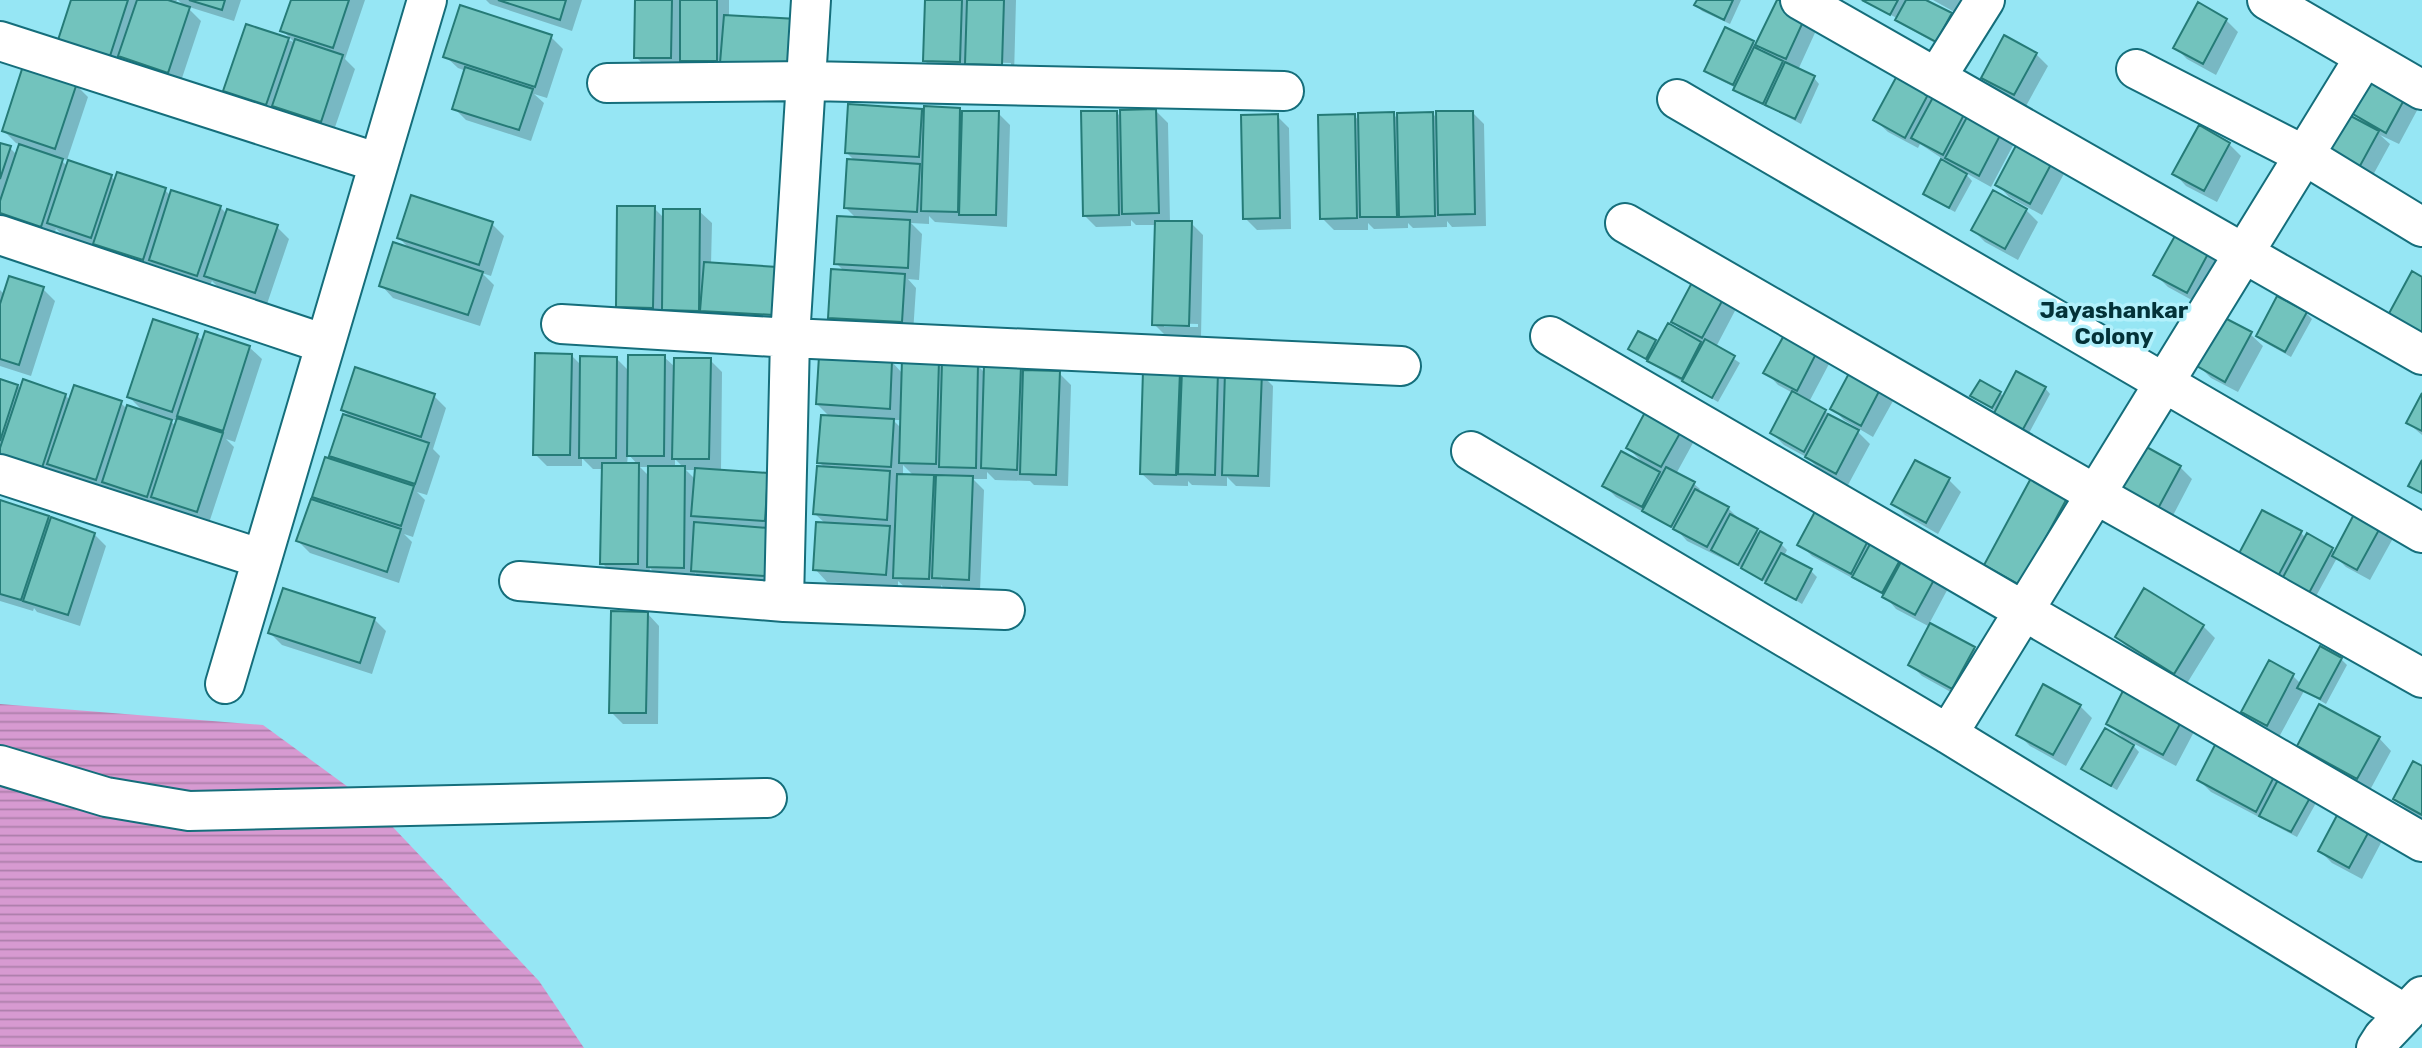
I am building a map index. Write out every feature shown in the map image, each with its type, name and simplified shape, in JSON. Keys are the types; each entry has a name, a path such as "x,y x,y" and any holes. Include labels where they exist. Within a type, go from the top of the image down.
{"street":[{"path":"225,684 427,0"},
{"path":"784,602 790,338 811,0"},
{"path":"1936,78 1985,0"},
{"path":"2267,0 2422,90"},
{"path":"1817,4 1936,78 2422,355"},
{"path":"0,41 379,163"},
{"path":"1948,734 2242,252 2364,58"},
{"path":"2136,69 2304,155 2422,227"},
{"path":"607,83 807,82 1284,91"},
{"path":"1677,99 2422,533"},
{"path":"1625,223 2095,494 2422,678"},
{"path":"0,235 325,344"},
{"path":"561,324 790,338 1401,366"},
{"path":"1550,336 2422,842"},
{"path":"1471,451 1948,734 2414,1005 2376,1048"},
{"path":"0,474 262,559"},
{"path":"519,581 784,602 1005,610"},
{"path":"0,765 106,797 189,811 766,798"}],"shaded area":[{"path":"0,704 263,725 370,803 539,981 584,1048 0,1048"}],"building":[{"path":"71,0 128,0 110,56 58,40"},
{"path":"137,0 168,0 190,7 168,73 118,56"},
{"path":"189,0 225,0 222,10"},
{"path":"291,0 349,0 333,48 280,31"},
{"path":"498,0 566,0 560,20"},
{"path":"635,0 672,0 671,58 634,58"},
{"path":"680,0 717,0 717,61 680,61"},
{"path":"925,0 962,0 960,62 923,61"},
{"path":"967,0 1004,0 1002,65 965,64"},
{"path":"1697,0 1733,0 1724,20 1694,5"},
{"path":"1777,0 1786,0 1808,11 1786,59 1755,45"},
{"path":"1862,0 1898,0 1890,15"},
{"path":"1906,0 1926,0 1952,13 1936,42 1895,20"},
{"path":"2198,2 2227,19 2203,64 2173,48"},
{"path":"460,5 552,35 535,87 443,57"},
{"path":"724,15 797,19 793,68 720,63"},
{"path":"246,24 289,38 266,105 223,91"},
{"path":"1725,27 1754,41 1733,85 1704,71"},
{"path":"2004,35 2037,53 2014,95 1981,78"},
{"path":"295,39 343,55 321,122 272,106"},
{"path":"1754,47 1783,61 1763,104 1733,90"},
{"path":"1785,62 1815,76 1795,119 1765,105"},
{"path":"23,66 77,83 55,149 2,131"},
{"path":"465,67 533,89 519,130 452,109"},
{"path":"2376,71 2410,89 2386,133 2353,114"},
{"path":"1899,72 1931,89 1905,138 1873,120"},
{"path":"1938,88 1969,105 1943,155 1911,138"},
{"path":"848,104 922,109 919,157 845,153"},
{"path":"1974,104 2007,122 1979,176 1945,158"},
{"path":"924,106 960,108 958,212 921,211"},
{"path":"1156,109 1159,213 1122,214 1120,110"},
{"path":"962,111 999,111 996,215 959,215"},
{"path":"1081,111 1117,111 1119,215 1083,216"},
{"path":"1436,111 1473,111 1475,214 1438,215"},
{"path":"1394,112 1397,217 1360,217 1358,113"},
{"path":"1433,112 1435,216 1399,217 1397,113"},
{"path":"1278,114 1280,218 1243,219 1241,115"},
{"path":"1355,114 1357,218 1320,219 1318,115"},
{"path":"2347,114 2379,131 2355,175 2323,158"},
{"path":"2199,125 2230,143 2204,191 2172,174"},
{"path":"2021,136 2056,155 2030,204 1995,185"},
{"path":"0,143 11,146 0,179"},
{"path":"19,144 63,159 41,227 0,213 0,201"},
{"path":"847,159 920,164 917,212 844,208"},
{"path":"1941,159 1967,174 1949,208 1923,194"},
{"path":"68,160 112,175 91,238 47,223"},
{"path":"117,172 166,188 143,260 93,244"},
{"path":"171,190 221,206 197,276 149,260"},
{"path":"1993,190 2027,209 2005,249 1971,230"},
{"path":"411,195 493,222 479,265 397,238"},
{"path":"617,206 655,206 653,308 616,307"},
{"path":"227,209 278,225 255,293 204,276"},
{"path":"663,209 700,209 699,311 662,310"},
{"path":"837,216 910,220 908,268 834,264"},
{"path":"1155,221 1192,221 1189,326 1152,325"},
{"path":"2176,234 2209,252 2187,293 2153,275"},
{"path":"393,242 483,272 468,315 379,286"},
{"path":"704,262 777,267 774,315 700,311"},
{"path":"831,269 905,274 902,322 828,318"},
{"path":"2412,271 2422,277 2422,336 2387,317"},
{"path":"1696,275 1727,292 1702,338 1671,322"},
{"path":"9,276 44,287 19,365 0,359 0,304"},
{"path":"2277,296 2307,312 2285,352 2256,336"},
{"path":"2223,317 2252,332 2225,382 2197,366"},
{"path":"153,319 198,334 172,412 127,397"},
{"path":"1668,323 1701,342 1682,379 1647,361"},
{"path":"1787,330 1819,348 1797,391 1763,373"},
{"path":"205,331 250,346 223,431 177,416"},
{"path":"1638,331 1656,340 1646,359 1628,349"},
{"path":"1705,339 1735,356 1712,398 1682,381"},
{"path":"535,353 572,354 570,455 533,455"},
{"path":"628,355 665,355 664,456 627,456"},
{"path":"580,356 617,357 616,458 579,458"},
{"path":"819,356 892,361 890,409 816,404"},
{"path":"674,358 711,358 709,459 672,459"},
{"path":"902,359 939,360 936,464 899,463"},
{"path":"942,362 978,364 976,468 939,467"},
{"path":"1855,362 1886,378 1861,426 1830,409"},
{"path":"984,365 1021,366 1017,470 981,468"},
{"path":"355,367 435,394 421,437 341,410"},
{"path":"1023,370 1060,371 1056,475 1020,474"},
{"path":"1143,370 1180,371 1176,475 1140,474"},
{"path":"1182,370 1218,371 1215,475 1178,474"},
{"path":"1225,371 1262,372 1258,476 1222,475"},
{"path":"2016,371 2046,387 2022,431 1993,415"},
{"path":"0,379 18,385 0,441"},
{"path":"23,379 66,394 39,477 0,465 0,448"},
{"path":"1980,380 2001,392 1992,408 1970,396"},
{"path":"74,385 122,401 96,480 47,464"},
{"path":"1792,391 1826,410 1804,452 1770,433"},
{"path":"2422,393 2422,431 2406,423"},
{"path":"1652,399 1688,419 1661,467 1626,448"},
{"path":"127,405 172,420 147,497 102,482"},
{"path":"343,414 429,443 415,484 329,456"},
{"path":"1828,414 1859,430 1836,474 1805,457"},
{"path":"821,415 894,419 891,467 817,463"},
{"path":"177,418 223,433 197,512 151,497"},
{"path":"2143,445 2181,466 2155,514 2117,494"},
{"path":"1621,451 1660,472 1642,507 1602,486"},
{"path":"325,457 414,486 401,526 312,497"},
{"path":"1915,460 1950,478 1926,523 1891,504"},
{"path":"2422,460 2422,493 2408,486"},
{"path":"602,463 639,463 638,564 600,564"},
{"path":"648,466 685,466 684,568 647,567"},
{"path":"817,466 890,471 887,520 813,514"},
{"path":"1666,467 1695,482 1671,527 1642,511"},
{"path":"695,468 768,473 765,521 691,516"},
{"path":"2036,469 2072,489 2020,585 1984,565"},
{"path":"897,474 934,475 929,579 893,578"},
{"path":"936,475 973,476 969,580 932,578"},
{"path":"1695,489 1729,507 1707,547 1673,529"},
{"path":"311,499 401,529 387,572 296,541"},
{"path":"0,500 49,516 21,600 0,594"},
{"path":"2360,503 2386,517 2357,570 2332,556"},
{"path":"1818,506 1871,535 1851,574 1797,545"},
{"path":"2262,510 2302,531 2276,580 2236,559"},
{"path":"1730,514 1758,529 1738,565 1711,550"},
{"path":"51,517 95,533 68,615 23,601"},
{"path":"694,522 768,528 765,576 691,571"},
{"path":"816,522 890,526 886,575 813,570"},
{"path":"1760,531 1782,543 1762,580 1741,568"},
{"path":"2307,533 2333,548 2309,593 2282,579"},
{"path":"1875,535 1905,551 1882,593 1852,577"},
{"path":"1908,549 1941,567 1915,615 1882,597"},
{"path":"1781,553 1812,569 1796,600 1765,583"},
{"path":"283,588 375,618 360,663 268,633"},
{"path":"2144,588 2204,625 2174,674 2115,637"},
{"path":"611,611 648,612 646,713 609,713"},
{"path":"1930,623 1975,647 1952,689 1908,665"},
{"path":"2320,646 2342,658 2320,699 2297,688"},
{"path":"2269,660 2294,674 2267,726 2241,712"},
{"path":"2127,683 2185,715 2163,755 2106,724"},
{"path":"2043,684 2081,705 2053,755 2016,735"},
{"path":"2319,704 2380,737 2357,779 2297,746"},
{"path":"2105,728 2134,745 2111,786 2081,769"},
{"path":"2217,741 2276,773 2256,812 2197,780"},
{"path":"2413,761 2422,766 2422,815 2393,799"},
{"path":"2279,778 2311,796 2291,832 2259,816"},
{"path":"2342,806 2373,824 2349,868 2318,851"}],"district":[{"name":"Jayashankar Colony","path":"2114,323"}]}
